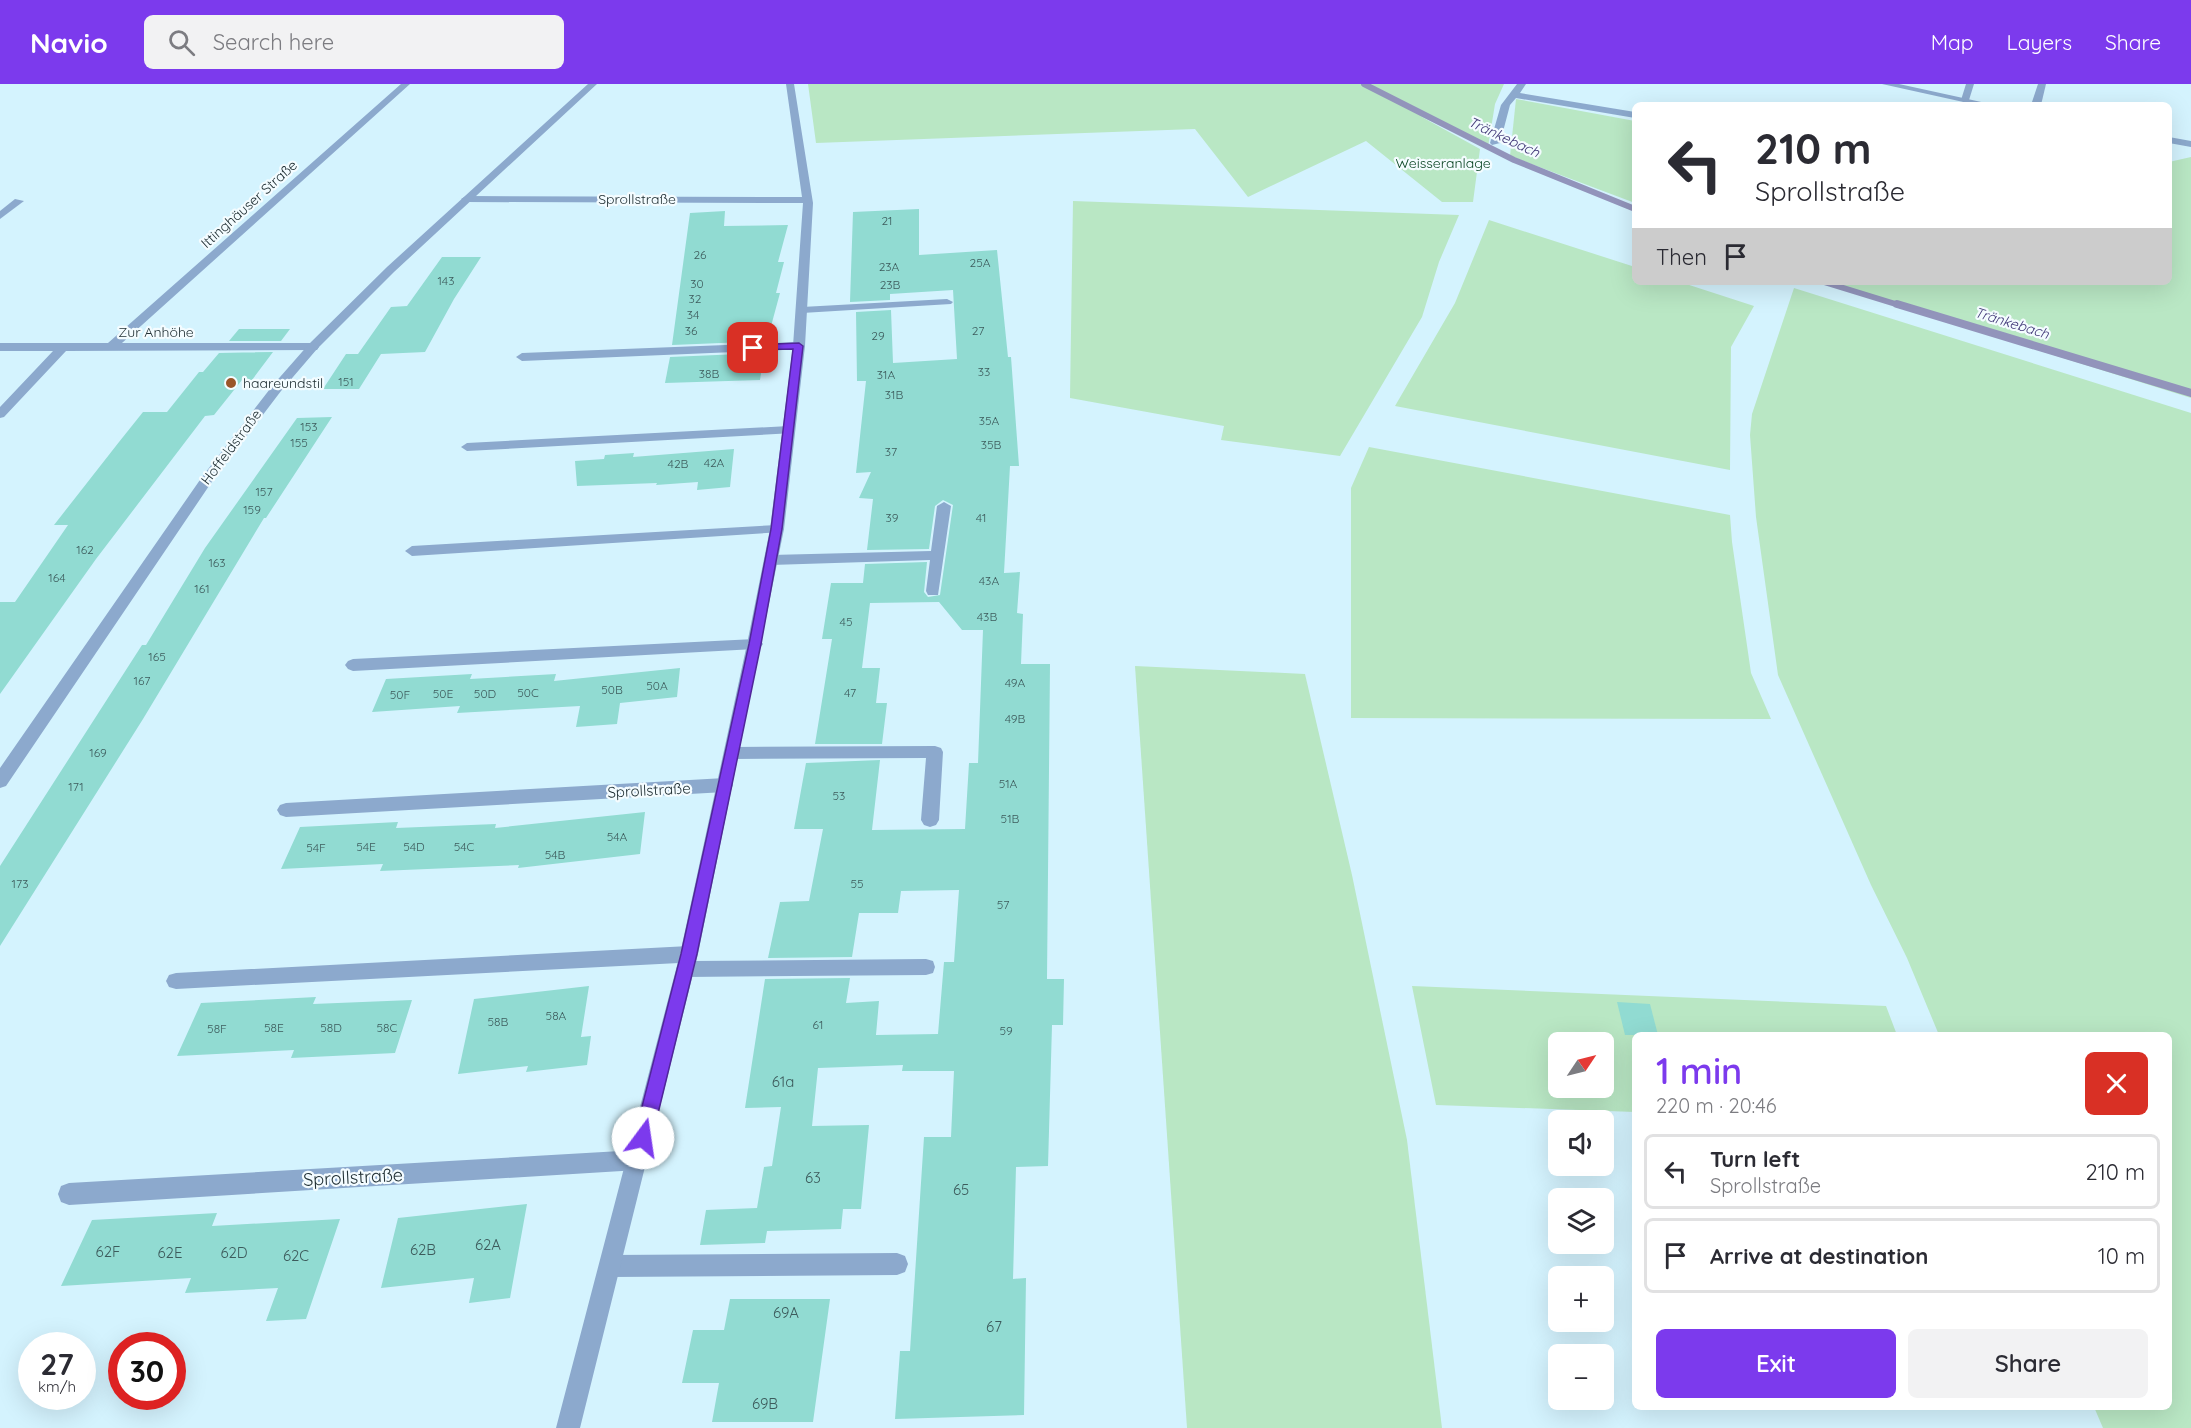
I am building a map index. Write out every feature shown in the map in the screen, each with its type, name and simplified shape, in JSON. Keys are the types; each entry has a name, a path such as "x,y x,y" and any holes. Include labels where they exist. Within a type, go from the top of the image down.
{"street":[{"name":"Ittinghäuser Straße","path":"111,347 406,84"},
{"name":"Hoffeldstraße","path":"0,781 201,487 276,389 313,347 466,199 506,166 593,84"},
{"path":"568,1428 687,962 726,785 777,529 799,346 807,200 790,84"},
{"path":"1495,143 1506,105 1522,84"},
{"path":"1886,84 1975,102"},
{"path":"1965,100 1970,84"},
{"path":"2037,102 2042,84"},
{"path":"1514,95 1632,115"},
{"path":"2172,141 2191,144"},
{"name":"Sprollstraße","path":"466,199 807,200"},
{"path":"0,216 19,201"},
{"path":"802,310 946,302"},
{"path":"522,357 799,346"},
{"name":"Zur Anhöhe","path":"0,347 313,347"},
{"path":"0,414 63,347"},
{"path":"467,447 789,430"},
{"path":"933,591 944,506"},
{"path":"412,551 777,529"},
{"path":"771,560 938,555"},
{"path":"353,665 755,644"},
{"path":"732,753 935,752 930,820"},
{"name":"Sprollstraße","path":"286,810 726,785"},
{"path":"176,981 687,962 926,967"},
{"name":"Sprollstraße","path":"69,1194 638,1160"},
{"path":"610,1266 897,1264"}],"green space":[{"name":"Weisseranlage","path":"808,84 1504,84 1495,104 1488,147 1420,116 1480,149 1473,202 1442,202 1366,141 1248,197 1195,129 816,143"},
{"path":"1516,99 1632,120 1632,202 1510,156"},
{"path":"2191,157 2191,398 1830,285 2172,285 2172,161"},
{"path":"1073,201 1459,215 1439,262 1422,317 1340,456 1221,440 1224,426 1070,398"},
{"path":"1489,220 1632,266 1632,285 1689,285 1754,306 1731,347 1730,470 1395,406 1455,303"},
{"path":"1794,288 2191,413 2191,1428 2103,1428 2095,1410 2172,1410 2172,1032 1938,1032 1907,958 1871,885 1778,675 1756,517 1750,435 1752,414"},
{"path":"1369,447 1730,515 1751,673 1771,719 1351,718 1351,488"},
{"path":"1135,666 1305,674 1352,875 1407,1140 1442,1428 1187,1428"},
{"path":"1412,986 1886,1006 1896,1032 1632,1032 1632,1112 1436,1105"}],"building":[{"path":"919,209 919,255 997,250 1008,357 1011,357 1019,466 1010,466 1004,573 1020,572 1017,613 1023,614 1021,664 1050,664 1047,979 1064,979 1063,1025 1052,1025 1048,1166 1016,1167 1013,1279 1026,1278 1024,1415 895,1419 900,1351 910,1351 924,1137 951,1137 954,1071 902,1071 903,1065 818,1068 812,1126 869,1125 861,1209 843,1209 841,1229 767,1231 765,1243 700,1245 706,1210 757,1208 764,1167 772,1166 781,1107 745,1108 765,979 850,978 846,1003 879,1001 876,1035 938,1034 944,962 954,962 959,890 901,891 898,913 859,913 852,957 768,958 780,902 809,901 823,829 794,829 806,763 880,760 872,830 965,829 969,763 978,763 983,630 962,630 939,602 870,603 862,668 880,668 876,703 887,703 882,744 815,744 832,639 822,639 831,583 863,583 865,564 927,562 924,592 928,597 940,595 953,505 943,500 935,506 929,549 867,550 873,499 859,498 871,472 856,473 866,381 857,381 856,312 891,310 893,363 957,359 953,290 890,294 890,300 850,302 853,212"},
{"path":"725,211 724,226 788,225 778,262 784,262 776,293 780,293 767,341 672,345 690,213"},
{"path":"442,257 481,257 454,299 425,352 381,354 359,389 323,389 346,354 358,354 391,307 407,306"},
{"path":"239,329 290,329 281,341 229,341"},
{"path":"273,352 252,380 242,380 214,415 205,416 96,559 0,694 0,602 15,602 68,525 54,525 119,442 143,412 167,412 199,372 203,372 219,353"},
{"path":"764,353 760,380 665,383 670,357"},
{"path":"332,417 264,518 143,719 0,946 0,866 142,645 146,645 205,548 297,418"},
{"path":"734,449 730,487 697,490 698,482 577,486 575,461 604,459 605,455 634,453 633,457"},
{"path":"680,668 677,697 620,703 617,724 576,727 580,706 457,713 460,706 372,712 386,679 472,674 470,679 556,674 554,681"},
{"path":"645,812 640,854 518,868 519,865 380,871 383,864 281,869 300,827 398,822 396,828 496,824 495,828"},
{"path":"589,986 581,1037 591,1036 587,1065 526,1072 528,1066 458,1074 474,999"},
{"path":"316,997 313,1004 412,1000 395,1053 291,1058 294,1050 177,1056 201,1003"},
{"path":"1617,1002 1650,1004 1657,1032 1632,1032 1632,1035 1625,1035"},
{"path":"527,1204 510,1298 469,1303 474,1278 381,1288 398,1218"},
{"path":"217,1213 212,1226 340,1219 306,1319 266,1321 278,1288 185,1293 191,1278 61,1286 92,1220"},
{"path":"730,1299 830,1299 813,1422 712,1422 719,1383 682,1383 693,1330 724,1330"}],"waterway":[{"name":"Tränkebach","path":"1364,84 1514,160 1632,208"},
{"name":"Tränkebach","path":"1834,285 1902,306"},
{"name":"Tränkebach","path":"1897,304 2191,393"}],"place":[{"name":"haareundstil","path":"231,383"}],"route":[{"path":"643,1138 689,954 726,785 777,529 799,346 753,348"}]}
